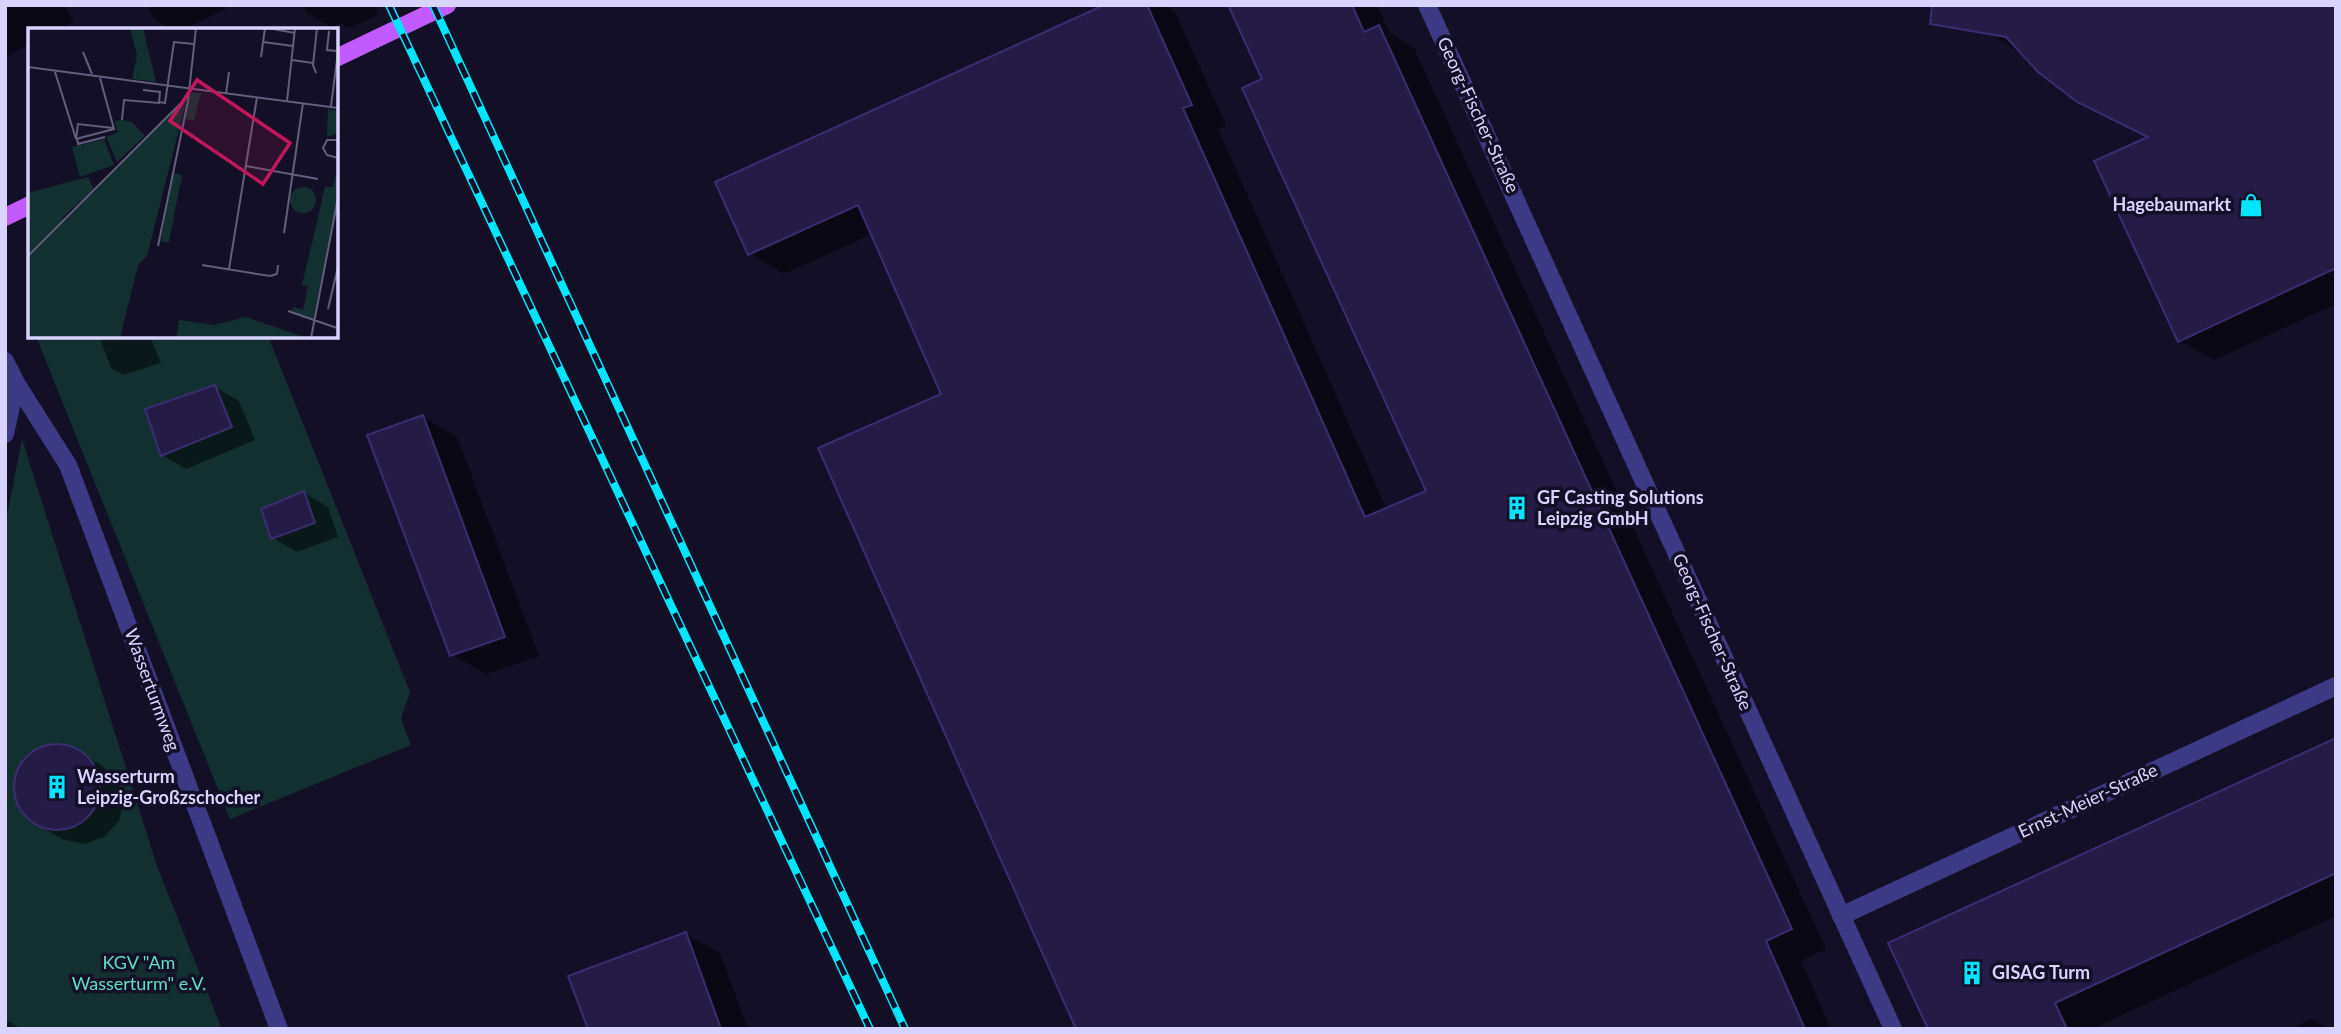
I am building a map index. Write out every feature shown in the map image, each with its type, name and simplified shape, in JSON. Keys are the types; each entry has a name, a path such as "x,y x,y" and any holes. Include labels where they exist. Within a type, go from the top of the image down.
{"main road":[{"path":"338,57 447,5"},
{"path":"5,216 28,206"}],"street":[{"name":"Georg-Fischer-Straße","path":"1427,5 1893,1029"},
{"name":"Wasserturmweg","path":"5,361 68,465 279,1029"},
{"path":"5,434 16,383"},
{"name":"Ernst-Meier-Straße","path":"1841,916 2336,686"}],"green space":[{"path":"37,338 269,338 410,692 401,719 411,745 230,819"},
{"name":"KGV \"Am Wasserturm\" e.V.","path":"22,439 157,866 222,1029 5,1029 5,526"}],"building":[{"path":"1104,5 1147,5 1192,105 1183,108 1365,517 1426,491 1242,88 1262,79 1228,5 1352,5 1364,32 1379,25 1792,929 1766,941 1805,1029 1076,1029 818,448 941,394 858,205 748,255 715,182"},
{"name":"Hagebaumarkt","path":"1932,5 2336,5 2336,268 2178,342 2094,161 2148,137 2077,102 2038,72 2006,37 1930,24"},
{"path":"215,385 232,427 161,456 145,409"},
{"path":"423,415 505,637 450,656 367,435"},
{"path":"304,491 315,523 271,539 261,509"},
{"path":"2336,738 2336,873 2055,1003 2067,1029 1928,1029 1888,943"},
{"name":"Wasserturm Leipzig-Großzschocher","path":"57,744 81,751 93,763 100,787 93,811 81,823 57,830 33,823 21,811 14,787 21,763 33,751"},
{"path":"686,932 721,1029 588,1029 568,976"}],"railway":[{"path":"389,5 870,1029"},
{"path":"433,5 905,1029"}],"place":[{"name":"Hagebaumarkt","path":"2251,205"},
{"name":"GF Casting Solutions Leipzig GmbH","path":"1517,508"},
{"name":"Wasserturm Leipzig-Großzschocher","path":"57,787"},
{"name":"GISAG Turm","path":"1972,973"}]}
